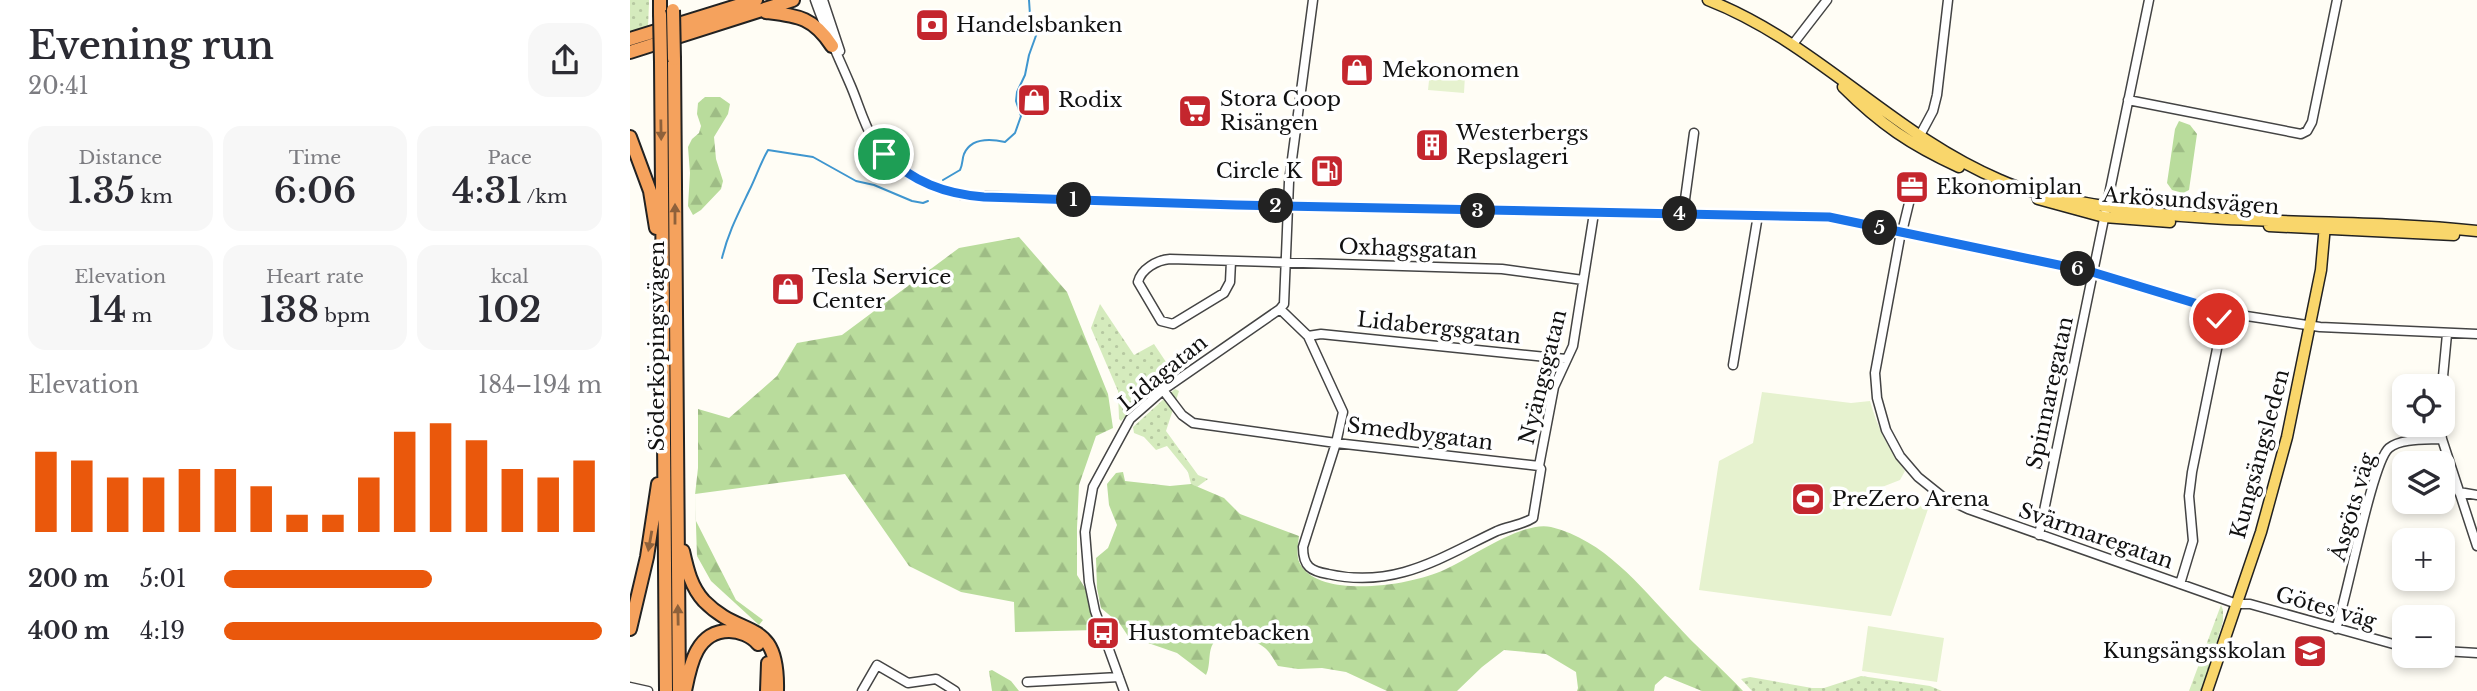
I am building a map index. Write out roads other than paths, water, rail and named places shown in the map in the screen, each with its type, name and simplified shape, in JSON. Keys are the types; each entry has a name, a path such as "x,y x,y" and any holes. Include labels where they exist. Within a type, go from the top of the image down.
{"highway":[{"path":"630,39 753,4 793,0"},
{"name":"Söderköpingsvägen","path":"674,3 677,687"},
{"path":"630,52 753,4 802,17 818,29 832,46"},
{"name":"Söderköpingsvägen","path":"660,7 664,449 677,687"},
{"path":"630,137 650,191 663,291"},
{"path":"630,629 651,537 664,449"},
{"path":"678,530 689,576 699,594 719,613 758,634 772,649 777,691"},
{"path":"677,687 700,644 715,633 733,631 755,640 764,653 769,674 767,691"}],"main road":[{"name":"Arkösundsvägen","path":"1708,0 1757,22 1793,44 1820,64 1873,116 1917,141 2021,192 2064,208 2477,233"},
{"name":"Kungsängsleden","path":"2207,691 2277,474 2311,326 2321,270 2325,225"}],"street":[{"path":"815,0 873,139 884,154 910,175 944,191 961,195 1594,214 1829,217 2092,272 2201,305 2219,319 2221,329 2192,472 2189,496 2193,541 2180,584"},
{"path":"823,0 851,87"},
{"path":"1280,309 1286,298 1288,206 1313,0"},
{"path":"1793,44 1827,0"},
{"path":"1917,141 1933,111 1937,95 1948,0"},
{"name":"Spinnaregatan","path":"2039,534 2149,0"},
{"path":"2128,100 2301,134 2307,131 2312,122 2337,0"},
{"path":"1683,214 1694,133"},
{"name":"Svärmaregatan","path":"1910,199 1877,352 1875,373 1877,398 1886,430 1900,456 1918,477 1943,497 1968,509 2237,604"},
{"name":"Nyängsgatan","path":"1539,466 1554,387 1573,346 1594,214"},
{"path":"1733,365 1758,215"},
{"name":"Oxhagsgatan","path":"1231,261 1230,282 1224,293 1173,324 1161,321 1138,282 1140,274 1162,260 1231,261 1502,270 1583,280"},
{"name":"Smedbygatan","path":"1280,309 1308,336 1343,412 1336,443 1539,466"},
{"name":"Lidagatan","path":"1125,691 1095,611 1089,582 1085,532 1093,487 1130,419 1163,390 1280,309"},
{"path":"2213,312 2311,326 2477,334"},
{"name":"Lidabergsgatan","path":"1308,336 1321,334 1566,359"},
{"path":"2443,374 2446,334"},
{"path":"1163,390 1182,415 1194,423 1336,443 1303,547 1306,565 1313,571 1344,578 1391,577 1427,567 1501,530 1527,522 1533,518 1541,469 1539,466"},
{"path":"2442,439 2477,546"},
{"name":"Åsgöts väg","path":"2336,629 2374,481 2385,452 2399,443 2442,439"},
{"path":"2459,492 2477,495"},
{"name":"Götes väg","path":"2237,604 2250,604 2392,644"},
{"path":"2455,652 2477,653"},
{"path":"862,691 877,665 907,687 936,679 955,691"},
{"path":"1027,682 1119,677"},
{"path":"630,687 648,691"}],"waterway":[{"path":"943,180 960,170 964,154 971,145 988,140 1005,142 1015,133 1021,116 1016,101 1017,92 1025,75 1038,30 1030,15 1029,0"},
{"path":"722,258 727,240 768,150 813,157 856,181 874,185 912,201 928,201"}],"place":[{"name":"Handelsbanken","path":"932,25"},
{"name":"Mekonomen","path":"1357,70"},
{"name":"Rodix","path":"1034,100"},
{"name":"Stora Coop Risängen","path":"1195,111"},
{"name":"Westerbergs Repslageri","path":"1432,145"},
{"name":"Circle K","path":"1327,171"},
{"name":"Ekonomiplan","path":"1912,187"},
{"name":"Tesla Service Center","path":"788,289"},
{"name":"PreZero Arena","path":"1808,499"},
{"name":"Hustomtebacken","path":"1103,633"},
{"name":"Kungsängsskolan","path":"2310,651"}]}
